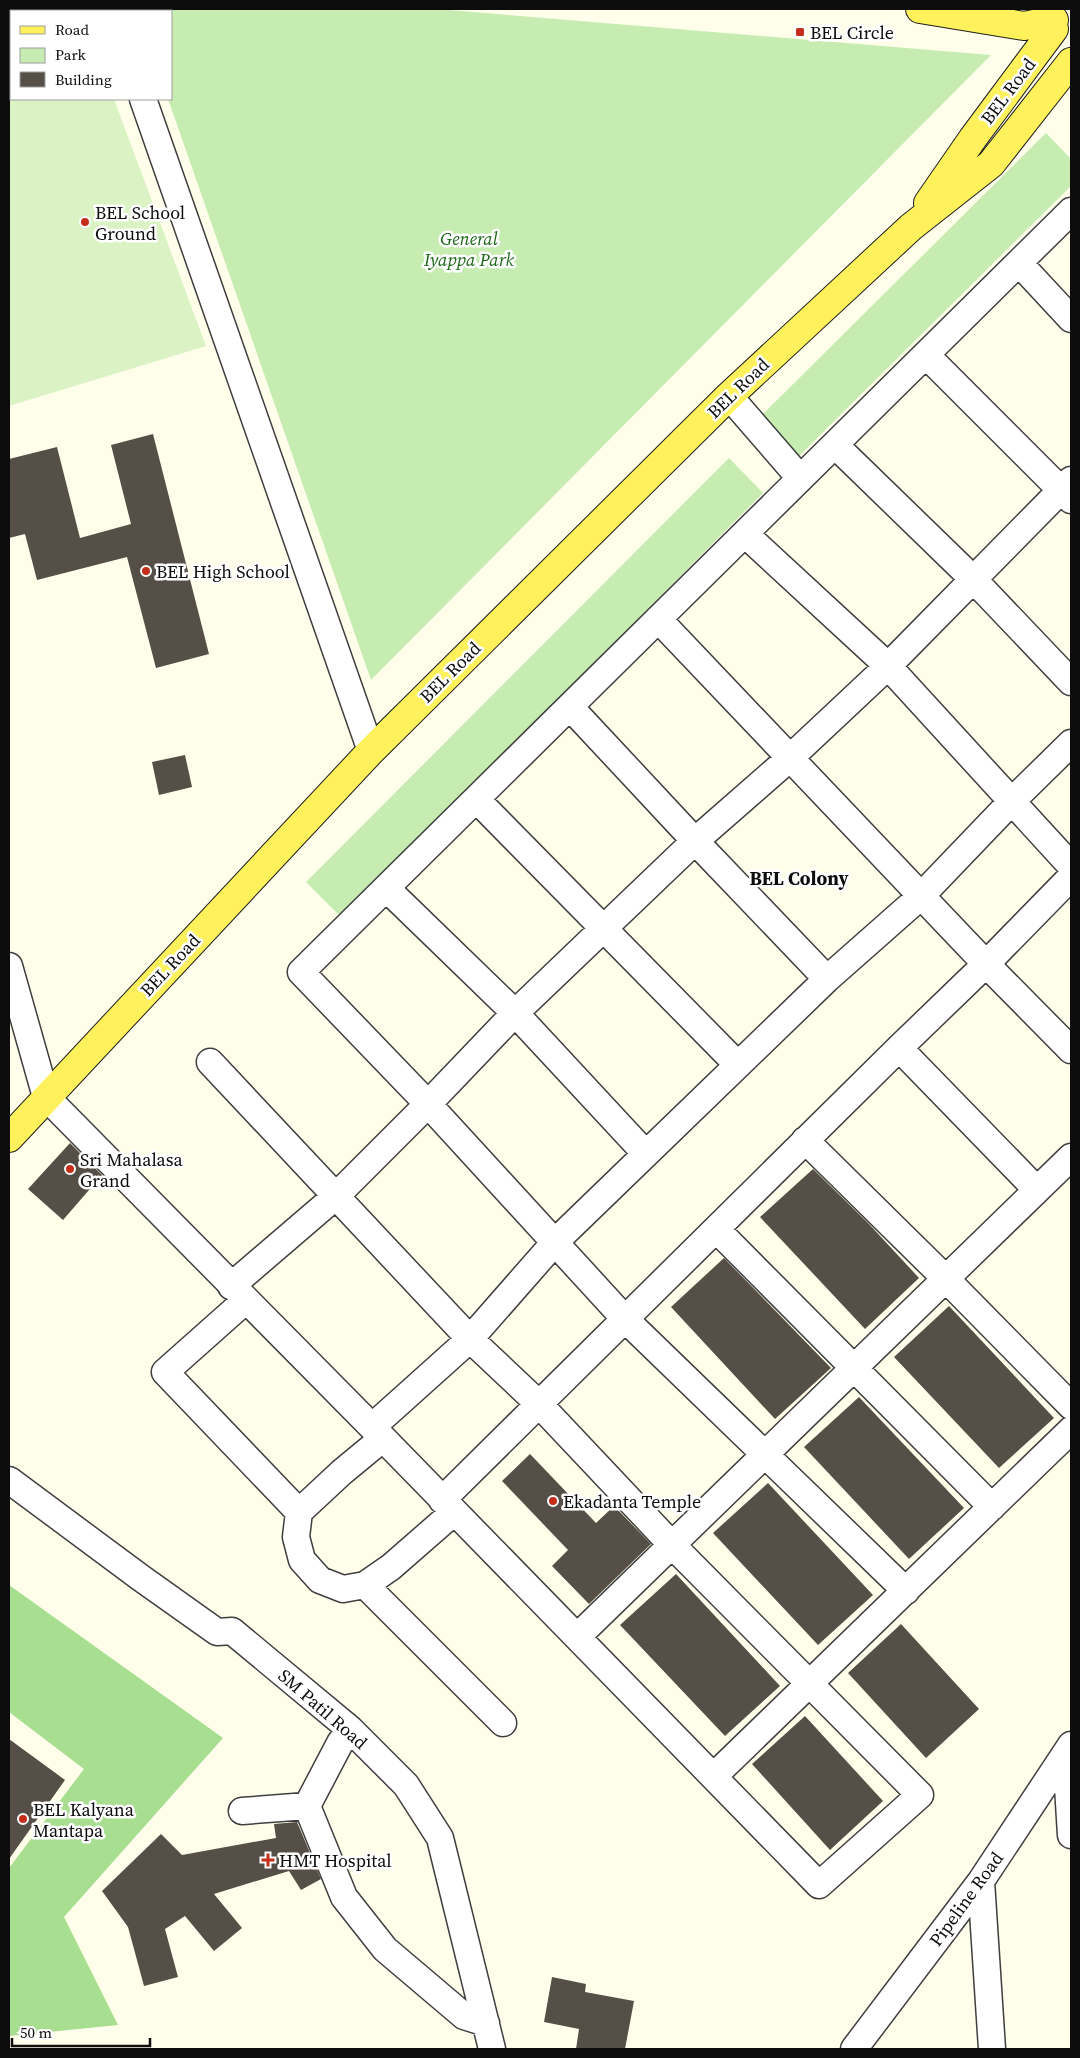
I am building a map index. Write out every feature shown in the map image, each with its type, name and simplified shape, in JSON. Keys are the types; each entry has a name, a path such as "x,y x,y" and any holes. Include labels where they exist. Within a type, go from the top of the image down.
{"main road":[{"path":"920,9 1024,26 1059,27"},
{"name":"BEL Road","path":"911,227 972,138 1059,27"},
{"name":"BEL Road","path":"9,1138 371,751 729,396 911,227 991,164 1071,62"}],"street":[{"path":"143,100 371,751"},
{"path":"906,1590 625,1319 428,1104 301,972 1071,211"},
{"path":"1019,263 1071,319"},
{"path":"299,1512 165,1372 238,1293 428,1104 515,1014 695,841 791,757 888,666 972,579 1068,490 926,355"},
{"path":"729,396 800,478"},
{"path":"835,445 972,579 1071,682"},
{"path":"745,534 888,666 1071,866"},
{"path":"658,619 986,964 1071,1050"},
{"path":"570,706 695,841 827,979"},
{"path":"1071,743 1012,800 921,896 827,979 555,1242 470,1339 377,1433 342,1472 299,1512 296,1537 302,1560 320,1580 343,1588 365,1585 391,1567 539,1404 1071,878"},
{"path":"476,799 738,1066"},
{"path":"386,888 515,1014 646,1154"},
{"path":"9,966 46,1097 714,1776 819,1886 920,1795 672,1545 539,1404 470,1339 210,1062"},
{"path":"899,1048 1037,1190"},
{"path":"805,1140 1071,1406"},
{"path":"577,1637 1071,1157"},
{"path":"716,1229 992,1507"},
{"path":"714,1776 1071,1430"},
{"name":"SM Patil Road","path":"12,1471 141,1578 217,1632 232,1631 350,1730 406,1785 440,1838 492,2049"},
{"path":"365,1585 503,1723"},
{"path":"350,1730 340,1743 307,1806 344,1897 385,1949 464,2016 486,2024"},
{"path":"1068,1749 1071,1835"},
{"name":"Pipeline Road","path":"854,2049 981,1881 1068,1749"},
{"path":"242,1811 307,1806"},
{"path":"981,1881 992,2049"}],"green space":[{"name":"BEL School Ground","path":"9,9 81,9 10,10 10,100 114,100 206,346 9,406"},
{"name":"General Iyappa Park","path":"437,9 991,55 371,680 168,100 172,100 172,10 136,10"},
{"path":"1046,133 1071,159 1071,186 793,462 754,423"},
{"path":"729,458 763,493 341,917 306,882"},
{"path":"9,1585 223,1738 64,1917 118,2025 9,2036 9,1868 84,1769 9,1712"}],"building":[{"path":"153,434 209,654 156,668 127,557 37,580 25,534 9,538 9,459 57,447 80,538 131,524 111,445"},
{"path":"185,755 192,787 159,795 152,762"},
{"path":"70,1143 102,1175 63,1220 28,1189"},
{"path":"813,1169 869,1224 919,1278 865,1329 760,1217"},
{"path":"724,1258 831,1368 775,1419 671,1307"},
{"path":"949,1306 1054,1418 999,1468 894,1357"},
{"path":"859,1397 964,1508 909,1559 804,1447"},
{"path":"530,1454 596,1523 614,1506 651,1544 589,1604 552,1566 568,1550 502,1481"},
{"path":"768,1483 873,1595 818,1645 713,1533"},
{"path":"676,1574 780,1686 725,1736 620,1625"},
{"path":"901,1624 979,1709 926,1758 848,1673"},
{"path":"805,1716 883,1801 830,1850 752,1764"},
{"name":"BEL Kalyana Mantapa","path":"9,1739 65,1780 9,1859"},
{"path":"297,1822 321,1879 301,1890 289,1871 214,1894 242,1928 214,1951 185,1916 165,1929 178,1977 144,1986 128,1927 102,1891 161,1834 182,1855 276,1838 274,1824"},
{"path":"552,1977 586,1984 585,1992 634,2001 625,2049 576,2049 579,2029 544,2022"}],"place":[{"name":"BEL Circle","path":"800,32"},
{"name":"BEL School Ground","path":"85,222"},
{"name":"BEL High School","path":"146,571"},
{"name":"Sri Mahalasa Grand","path":"70,1169"},
{"name":"Ekadanta Temple","path":"553,1501"},
{"name":"BEL Kalyana Mantapa","path":"23,1819"},
{"name":"HMT Hospital","path":"268,1860"}],"district":[{"name":"BEL Colony","path":"799,878"}]}
